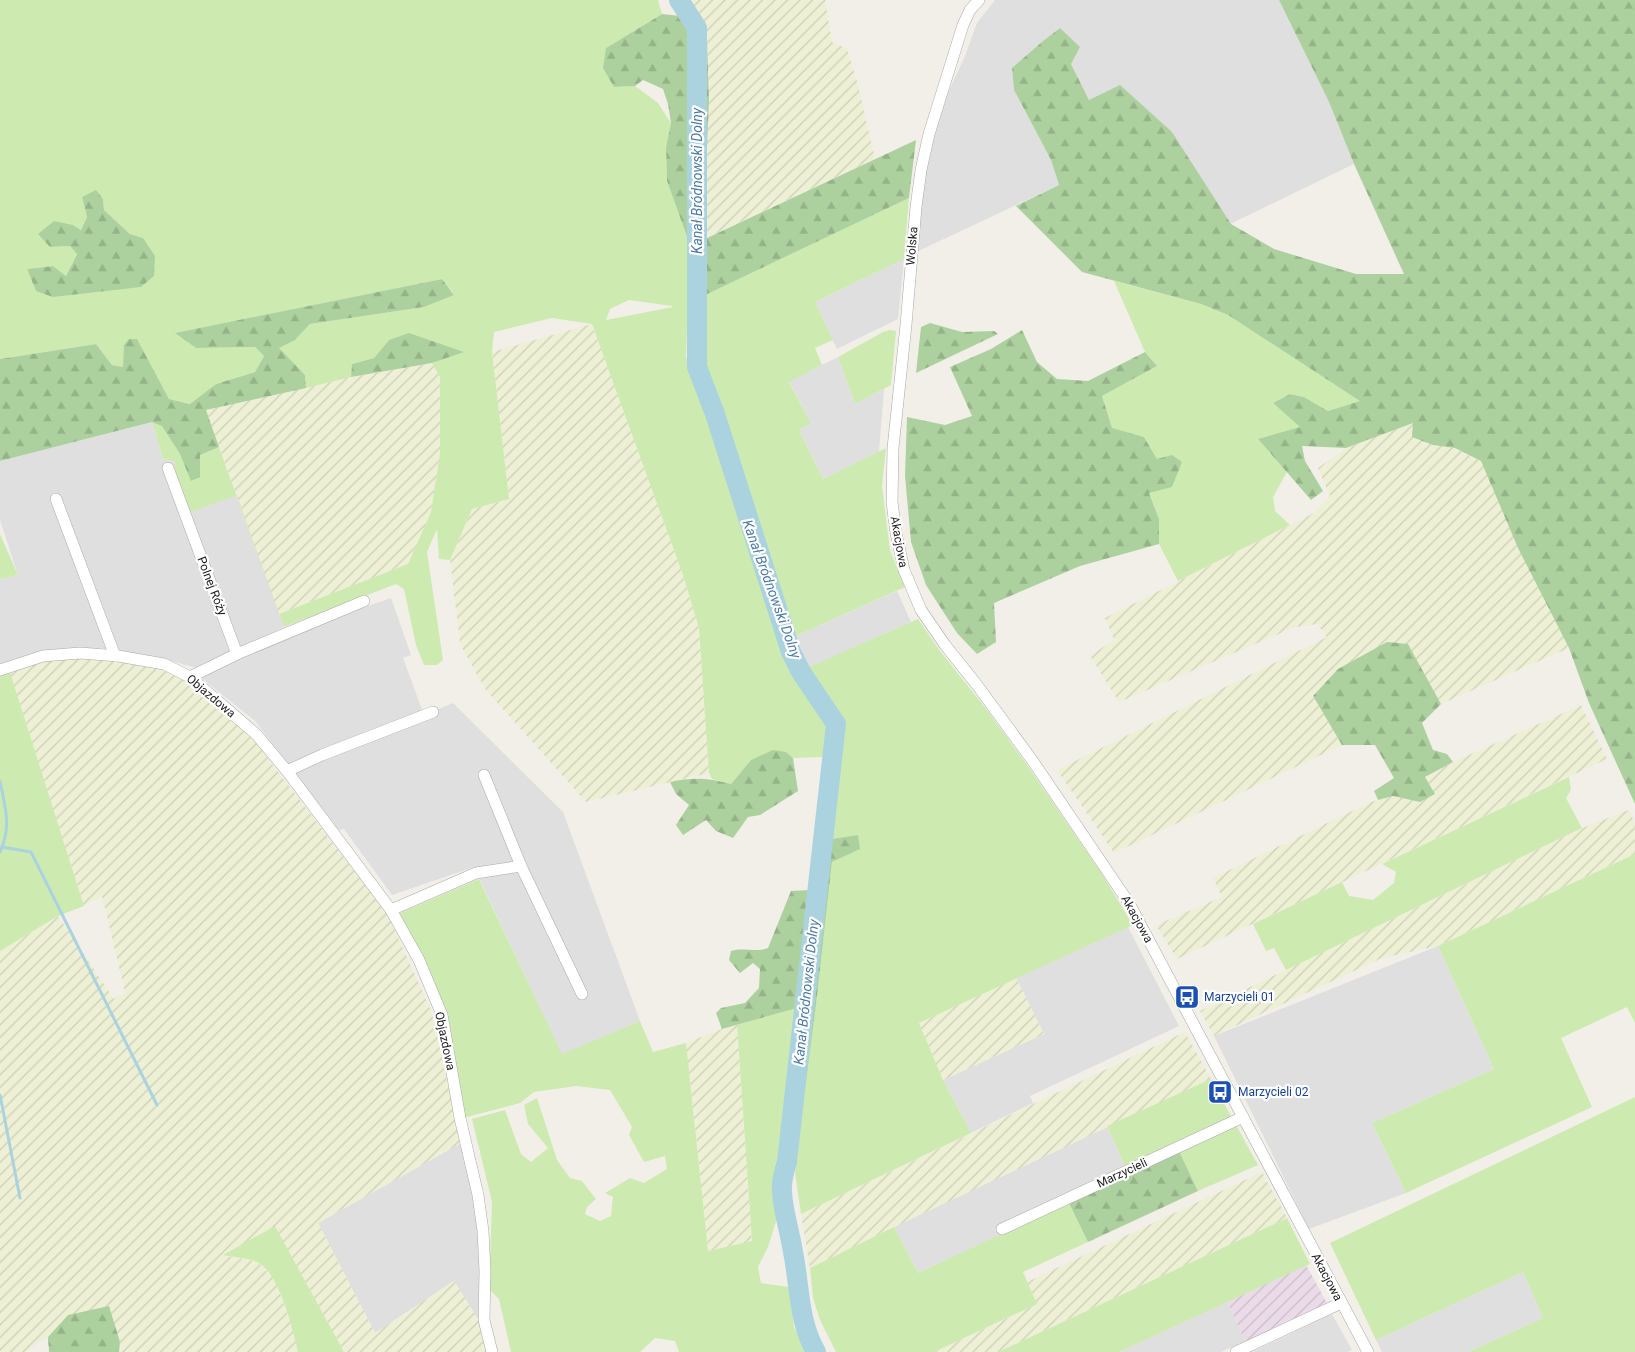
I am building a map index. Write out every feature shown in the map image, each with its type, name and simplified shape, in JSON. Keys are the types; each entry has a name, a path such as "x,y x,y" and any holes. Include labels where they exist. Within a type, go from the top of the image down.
{"street":[{"name":"Wolska","path":"892,502 895,425 921,170 929,134 963,25 970,10 979,0"},
{"name":"Polnej Róży","path":"168,468 237,654"},
{"path":"56,499 115,656"},
{"name":"Akacjowa","path":"892,502 904,570 921,610 945,645 977,684 1032,760 1125,896 1368,1352"},
{"path":"190,677 237,654 364,601"},
{"name":"Objazdowa","path":"0,670 44,656 80,653 115,656 164,664 190,677 256,734 287,771 391,910 419,960 442,1015 460,1118 478,1195 486,1271 484,1320 492,1352"},
{"path":"287,771 322,755 433,712"},
{"path":"484,775 521,866 582,994"},
{"path":"391,910 476,873 521,866"},
{"name":"Marzycieli","path":"1002,1229 1242,1117"},
{"path":"1236,1352 1341,1303"}],"shaded area":[{"path":"995,0 1279,0 1329,102 1354,164 1230,224 1172,132 1089,100 1071,64 1060,28 1012,68 1014,90 1051,160 1059,185 912,254 929,134 965,56 977,23"},
{"path":"904,259 898,319 837,349 815,302"},
{"path":"838,357 855,404 884,389 879,452 823,479 799,430 811,423 789,381"},
{"path":"152,422 163,459 176,462 236,495 284,627 197,668 167,660 102,648 45,652 0,664 0,579 18,575 0,520 0,461"},
{"path":"897,591 911,622 809,668 804,660 796,636"},
{"path":"391,598 411,655 403,658 424,715 453,703 563,812 640,1021 562,1055 474,867 392,895 344,829 339,830 255,721 199,676 321,622"},
{"path":"1128,927 1179,1026 1030,1096 1033,1103 971,1133 943,1080 1044,1034 1016,978"},
{"path":"1438,946 1494,1069 1372,1123 1406,1193 1309,1229 1214,1036"},
{"path":"1107,1126 1126,1168 1004,1233 918,1273 894,1227"},
{"path":"461,1143 480,1228 480,1323 454,1281 375,1333 318,1223"},
{"path":"1306,1265 1327,1303 1245,1341 1227,1302"},
{"path":"1523,1272 1543,1318 1468,1352 1382,1352 1376,1340"},
{"path":"1227,1302 1245,1341 1221,1352 1119,1352"},
{"path":"1332,1314 1352,1350 1347,1352 1252,1352"}],"green space":[{"path":"0,0 658,0 662,14 606,48 614,87 635,86 658,103 671,123 666,147 667,181 690,245 686,358 702,356 701,297 909,198 904,259 815,302 833,340 815,348 822,365 789,382 811,423 799,430 823,479 886,448 882,486 890,550 905,587 796,636 804,660 809,667 918,619 940,651 1025,762 1102,874 1133,925 919,1023 943,1080 971,1133 801,1214 795,1173 832,862 860,848 833,839 843,739 828,737 825,757 793,758 786,752 751,760 731,784 712,779 709,773 699,628 683,575 592,324 552,318 494,332 492,352 509,499 472,509 450,560 439,559 437,529 427,552 443,660 437,665 424,665 416,645 404,589 396,584 284,627 279,614 408,564 431,512 440,454 440,377 432,363 463,351 389,340 374,358 352,364 351,377 306,388 305,375 278,348 295,340 310,324 424,307 454,294 442,279 176,333 196,348 255,347 264,356 255,372 216,384 191,404 169,399 136,339 123,367 112,365 96,344 0,359","holes":["82,197 103,199 104,210 130,234 143,238 36,291 27,269 53,266 66,276 77,253 70,246 50,247 73,225 81,230 87,217","629,300 672,306 673,307 606,320 610,309"]},
{"path":"690,0 825,0 832,42 847,49 858,85 875,159 702,240 709,100 707,41"},
{"path":"1279,0 1635,0 1635,804 1589,703 1569,648 1518,548 1481,461 1455,448 1433,445 1412,437 1413,423 1346,448 1302,446 1305,461 1323,491 1311,500 1258,439 1300,427 1273,403 1290,394 1304,397 1328,411 1360,401 1228,315 1201,304 1082,272 1016,206 1059,185 1051,160 1014,90 1012,68 1060,28 1080,47 1071,64 1089,100 1120,85 1172,132 1231,224 1274,249 1356,274 1404,274 1354,164 1329,102"},
{"path":"696,13 707,41 709,100 703,240 916,140 909,198 701,297 702,241 690,245 667,181 666,147 671,123 663,89 643,80 635,86 614,87 603,68 606,48 662,14 680,16"},
{"path":"96,190 103,199 104,210 130,234 143,238 155,256 154,276 141,287 53,297 36,291 27,269 53,266 66,276 77,254 70,246 50,247 38,234 54,221 73,225 81,230 87,217 82,197"},
{"path":"442,279 454,295 424,307 310,324 295,340 279,348 305,375 306,388 206,410 219,447 200,455 200,477 191,481 180,454 162,426 152,422 0,461 0,359 96,344 112,365 123,367 124,345 129,339 137,339 169,399 190,404 216,384 255,372 264,356 255,347 196,348 175,333"},
{"path":"1114,281 1201,304 1228,315 1361,401 1328,411 1304,397 1290,394 1273,403 1301,427 1258,439 1287,472 1273,497 1275,511 1290,525 1178,581 1159,544 1159,519 1149,493 1157,459 1144,437 1112,429 1102,396 1157,366 1145,352"},
{"path":"930,323 962,332 994,331 998,334 916,373 921,327"},
{"path":"592,324 683,575 699,628 709,773 586,802 485,689 460,644 450,560 472,509 509,499 492,352"},
{"path":"890,330 896,331 891,385 855,404 838,357"},
{"path":"1022,330 1037,362 1057,379 1088,381 1145,352 1157,366 1102,396 1112,428 1144,437 1157,459 1172,455 1182,462 1172,487 1149,493 1159,519 1159,544 1080,566 994,603 996,642 977,654 957,633 926,585 911,542 905,476 907,417 945,425 972,416 950,367 991,349"},
{"path":"409,333 464,352 432,363 351,377 352,364 374,358 389,340"},
{"path":"432,363 440,377 440,454 431,512 408,564 279,614 206,410 351,377"},
{"path":"152,422 162,425 180,454 200,477 200,455 219,447 236,495 188,513 173,471 176,462 163,459"},
{"path":"1414,422 1433,445 1455,448 1481,461 1569,648 1441,704 1408,644 1313,696 1342,745 1114,853 1057,770 1327,637 1317,624 1295,627 1119,702 1090,656 1114,640 1105,618 1314,513 1330,496 1318,468 1346,448"},
{"path":"236,495 237,495 279,614"},
{"path":"0,534 18,575 0,579"},
{"path":"1387,642 1408,644 1441,704 1422,723 1433,750 1447,754 1453,762 1425,777 1435,794 1420,802 1393,796 1378,800 1374,791 1394,778 1375,745 1342,745 1313,696 1338,669"},
{"path":"80,653 164,666 190,680 252,738 388,915 432,1013 461,1143 318,1223 375,1333 454,1281 488,1335 490,1352 344,1352 275,1227 223,1255 258,1262 275,1280 293,1329 298,1352 119,1352 120,1342 68,1315 48,1337 25,1352 0,1352 0,951 58,916 114,999 125,992 102,896 84,906 8,666"},
{"path":"8,666 84,906 58,916 0,951 0,671"},
{"path":"1581,705 1607,759 1177,959 1156,925 1222,897 1213,878 1371,802 1393,796 1420,802 1425,777 1453,762"},
{"path":"828,737 843,739 833,839 858,835 860,849 832,862 797,1148 780,1151 800,1007 722,1029 716,1013 721,1008 745,1003 759,988 760,969 753,963 740,973 729,960 731,951 768,948 791,891 810,890"},
{"path":"773,750 786,752 793,758 798,791 760,815 748,817 733,838 716,831 706,820 683,835 676,825 689,805 676,794 670,782 700,779 731,784 751,760"},
{"path":"1569,777 1571,790 1566,798 1582,828 1286,970 1274,948 1266,951 1253,924 1342,882 1349,896 1373,900 1394,883 1396,872 1382,864"},
{"path":"1629,810 1635,823 1635,854 1438,946 1382,958 1214,1036 1200,1011 1582,828"},
{"path":"1635,854 1635,1023 1627,1007 1561,1038 1592,1107 1406,1193 1372,1123 1494,1069 1438,946"},
{"path":"479,879 562,1054 640,1021 653,1052 686,1043 708,1251 752,1241 737,1025 800,1006 780,1151 779,1212 768,1247 758,1267 761,1283 789,1287 794,1327 807,1352 679,1352 675,1341 655,1338 640,1352 511,1352 499,1299 489,1289 492,1202 472,1119 505,1110 521,1154 531,1162 548,1148 528,1124 524,1105 537,1098 557,1160 570,1178 582,1181 596,1199 587,1207 585,1214 600,1221 611,1216 613,1197 605,1193 630,1178 644,1183 667,1169 665,1156 644,1162 629,1135 632,1127 610,1090 576,1086 534,1092 520,1103 463,1118 425,965 400,913"},
{"path":"1016,978 1044,1034 943,1080 919,1023"},
{"path":"737,1025 752,1242 708,1251 686,1043"},
{"path":"1185,1032 1211,1079 810,1268 801,1214"},
{"path":"1211,1079 1232,1118 1126,1168 1107,1126"},
{"path":"1635,1097 1635,1352 1468,1352 1543,1318 1523,1272 1376,1340 1330,1243"},
{"path":"1236,1125 1258,1165 1198,1191 1179,1151"},
{"path":"1179,1151 1198,1191 1088,1242 1069,1203"},
{"path":"1262,1172 1287,1218 998,1352 934,1352 1037,1304 1027,1282"},
{"path":"1069,1202 1088,1242 1023,1272 1037,1304 934,1352 836,1352 820,1320 813,1298 810,1268 894,1227 918,1273"},
{"path":"1287,1218 1310,1264 1119,1352 998,1352"},
{"path":"275,1226 344,1352 298,1352 284,1302 272,1277 257,1262 223,1255"},
{"path":"109,1306 120,1342 119,1352 49,1352 48,1337 68,1315"}],"waterway":[{"name":"Kanał Bródnowski Dolny","path":"679,0 697,28 697,367 715,414 791,652 801,672 836,724 787,1162 782,1188 800,1303 806,1328 816,1352"},
{"path":"0,781 7,825 4,843 0,852"},
{"path":"2,847 31,852 157,1105"},
{"path":"0,1095 20,1198"}],"place":[{"name":"Marzycieli 01","path":"1187,997"},
{"name":"Marzycieli 02","path":"1220,1092"}]}
